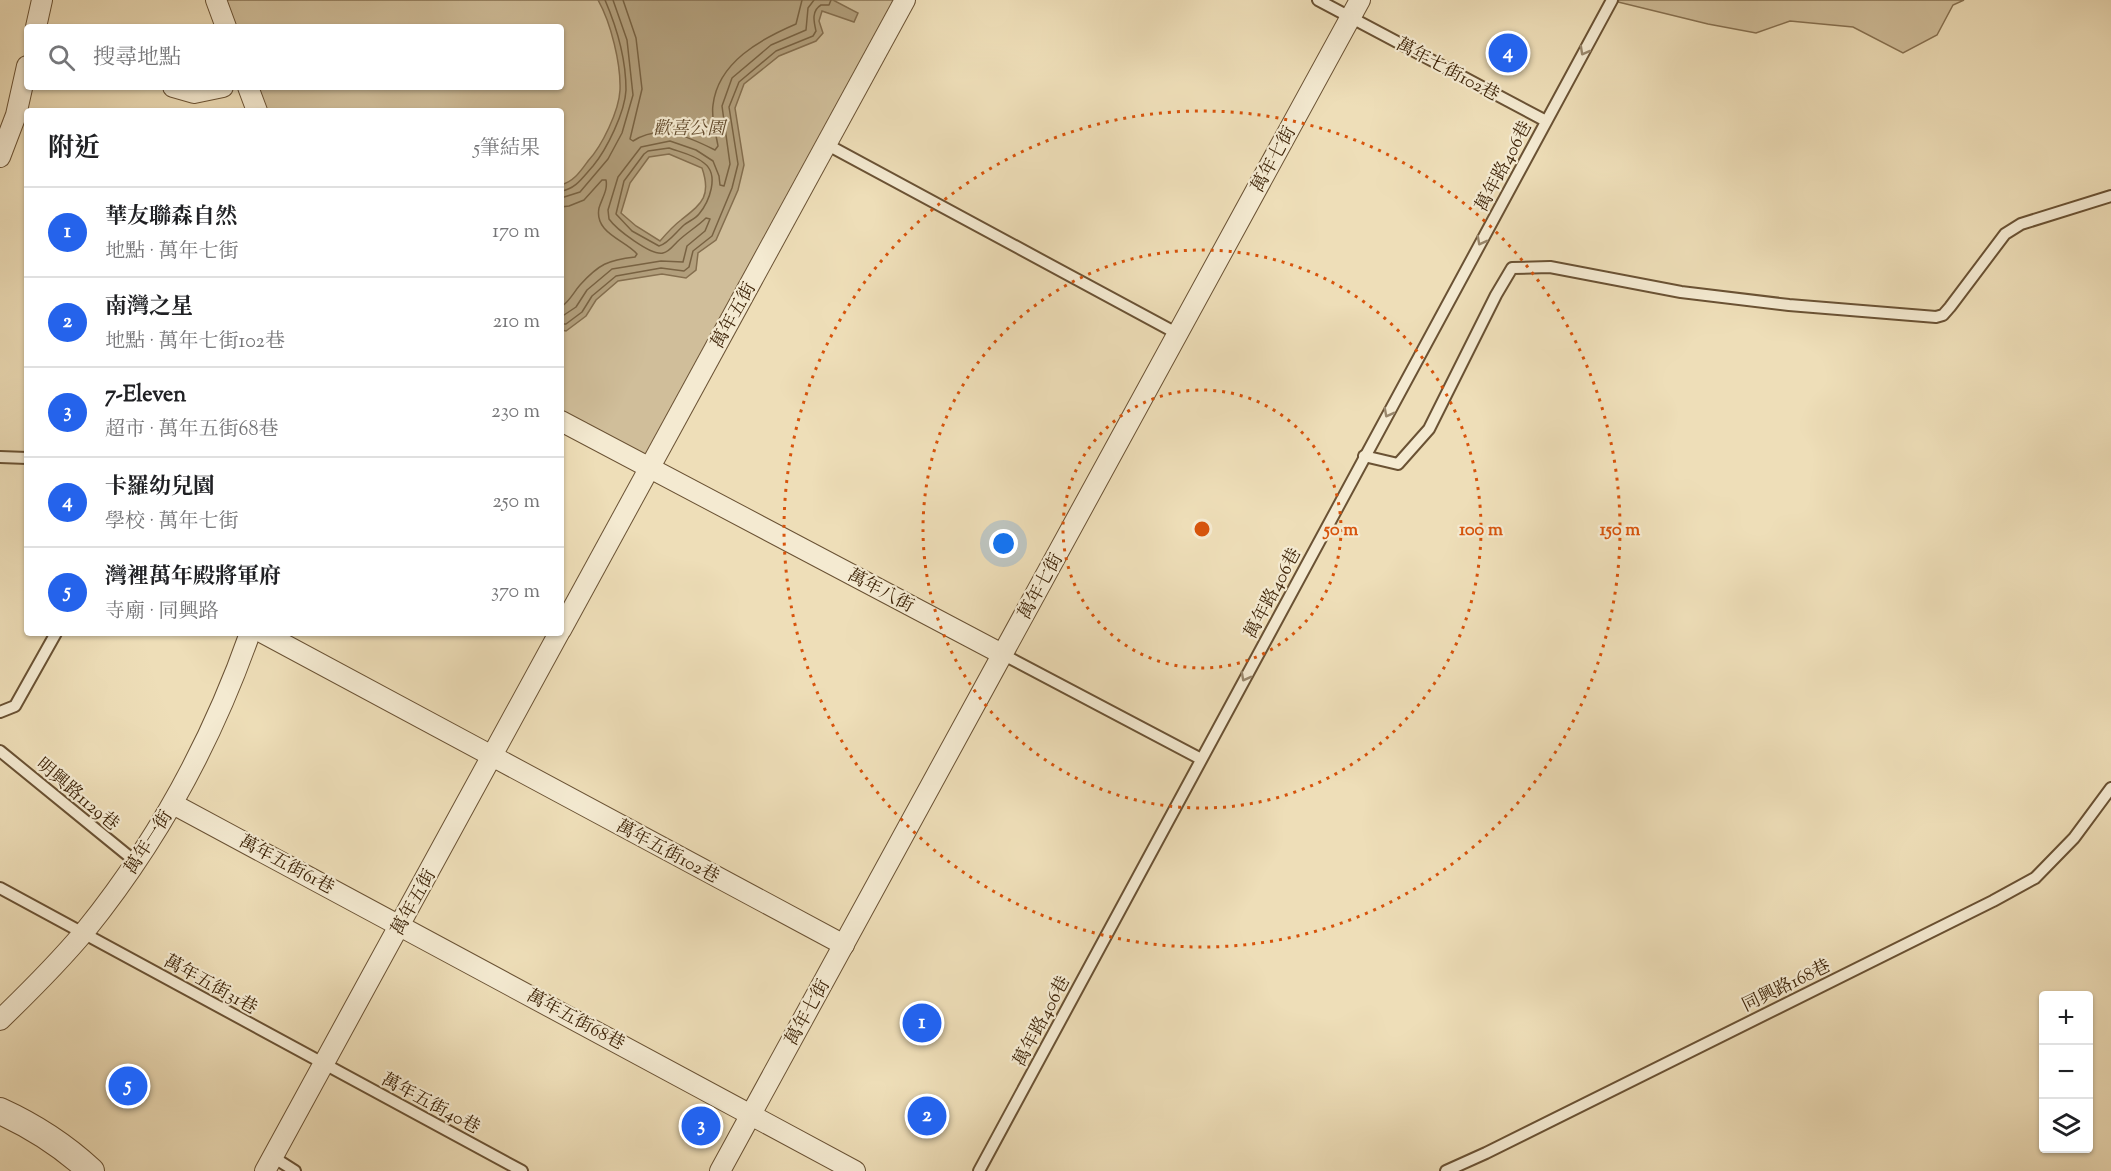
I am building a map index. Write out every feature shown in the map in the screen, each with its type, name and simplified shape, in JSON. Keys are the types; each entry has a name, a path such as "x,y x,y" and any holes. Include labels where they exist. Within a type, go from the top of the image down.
{"street":[{"path":"37,24 42,0"},
{"path":"216,0 224,24"},
{"name":"萬年五街","path":"564,625 905,0"},
{"name":"萬年七街","path":"720,1171 1360,0"},
{"path":"0,157 21,116 24,90"},
{"path":"184,90 194,93 208,90"},
{"path":"249,90 256,108"},
{"name":"萬年八街","path":"564,423 1002,654"},
{"name":"萬年一街","path":"0,1020 83,933 136,862 173,804 207,739 236,673 249,636"},
{"name":"萬年五街102巷","path":"269,636 844,945"},
{"name":"萬年五街","path":"269,1164 558,636"},
{"name":"萬年五街61巷","path":"173,804 400,924"},
{"name":"萬年五街68巷","path":"400,924 751,1114"},
{"path":"0,1111 65,1148 91,1171"},
{"path":"751,1114 855,1171"}],"lane":[{"name":"萬年七街102巷","path":"1318,0 1546,121"},
{"name":"萬年路406巷","path":"980,1171 1612,0"},
{"path":"826,144 1178,334"},
{"path":"1365,456 1398,464 1429,429 1512,268 1550,267 1681,292 1789,305 1936,317 1943,315 1950,307 2005,234 2021,224 2111,196"},
{"path":"0,457 24,458"},
{"path":"0,712 15,706 54,636"},
{"name":"萬年八街","path":"1002,654 1201,759"},
{"name":"明興路1129巷","path":"0,750 136,862"},
{"name":"同興路168巷","path":"1446,1171 1993,901 2035,878 2074,838 2111,788"},
{"name":"萬年五街31巷","path":"0,888 324,1065"},
{"name":"萬年五街40巷","path":"324,1065 522,1171"},
{"path":"269,1164 295,1171"}],"green space":[{"name":"歡喜公園","path":"216,0 905,0 650,468 564,423 564,108 256,108 249,90 564,90 564,24 225,24"},
{"path":"1619,0 1964,0 1953,5 1937,35 1903,53 1853,27 1790,21 1756,33 1708,24 1618,2"}],"water":[{"path":"598,0 833,0 858,13 854,22 822,11 819,21 823,33 816,41 779,56 744,84 735,108 744,165 738,190 716,240 698,253 696,270 686,278 662,274 618,281 596,300 586,316 566,331 564,331 564,184 576,176 599,147 613,118 619,98 620,80 611,32","holes":["669,154 702,168 705,178 703,199 660,241 636,226 621,213 630,183 649,157"]}],"place":[{"name":"卡羅幼兒園","path":"1508,53"},
{"name":"華友聯森自然","path":"922,1023"},
{"name":"灣裡萬年殿將軍府","path":"128,1086"},
{"name":"南灣之星","path":"927,1116"},
{"name":"7-Eleven","path":"701,1126"}]}
